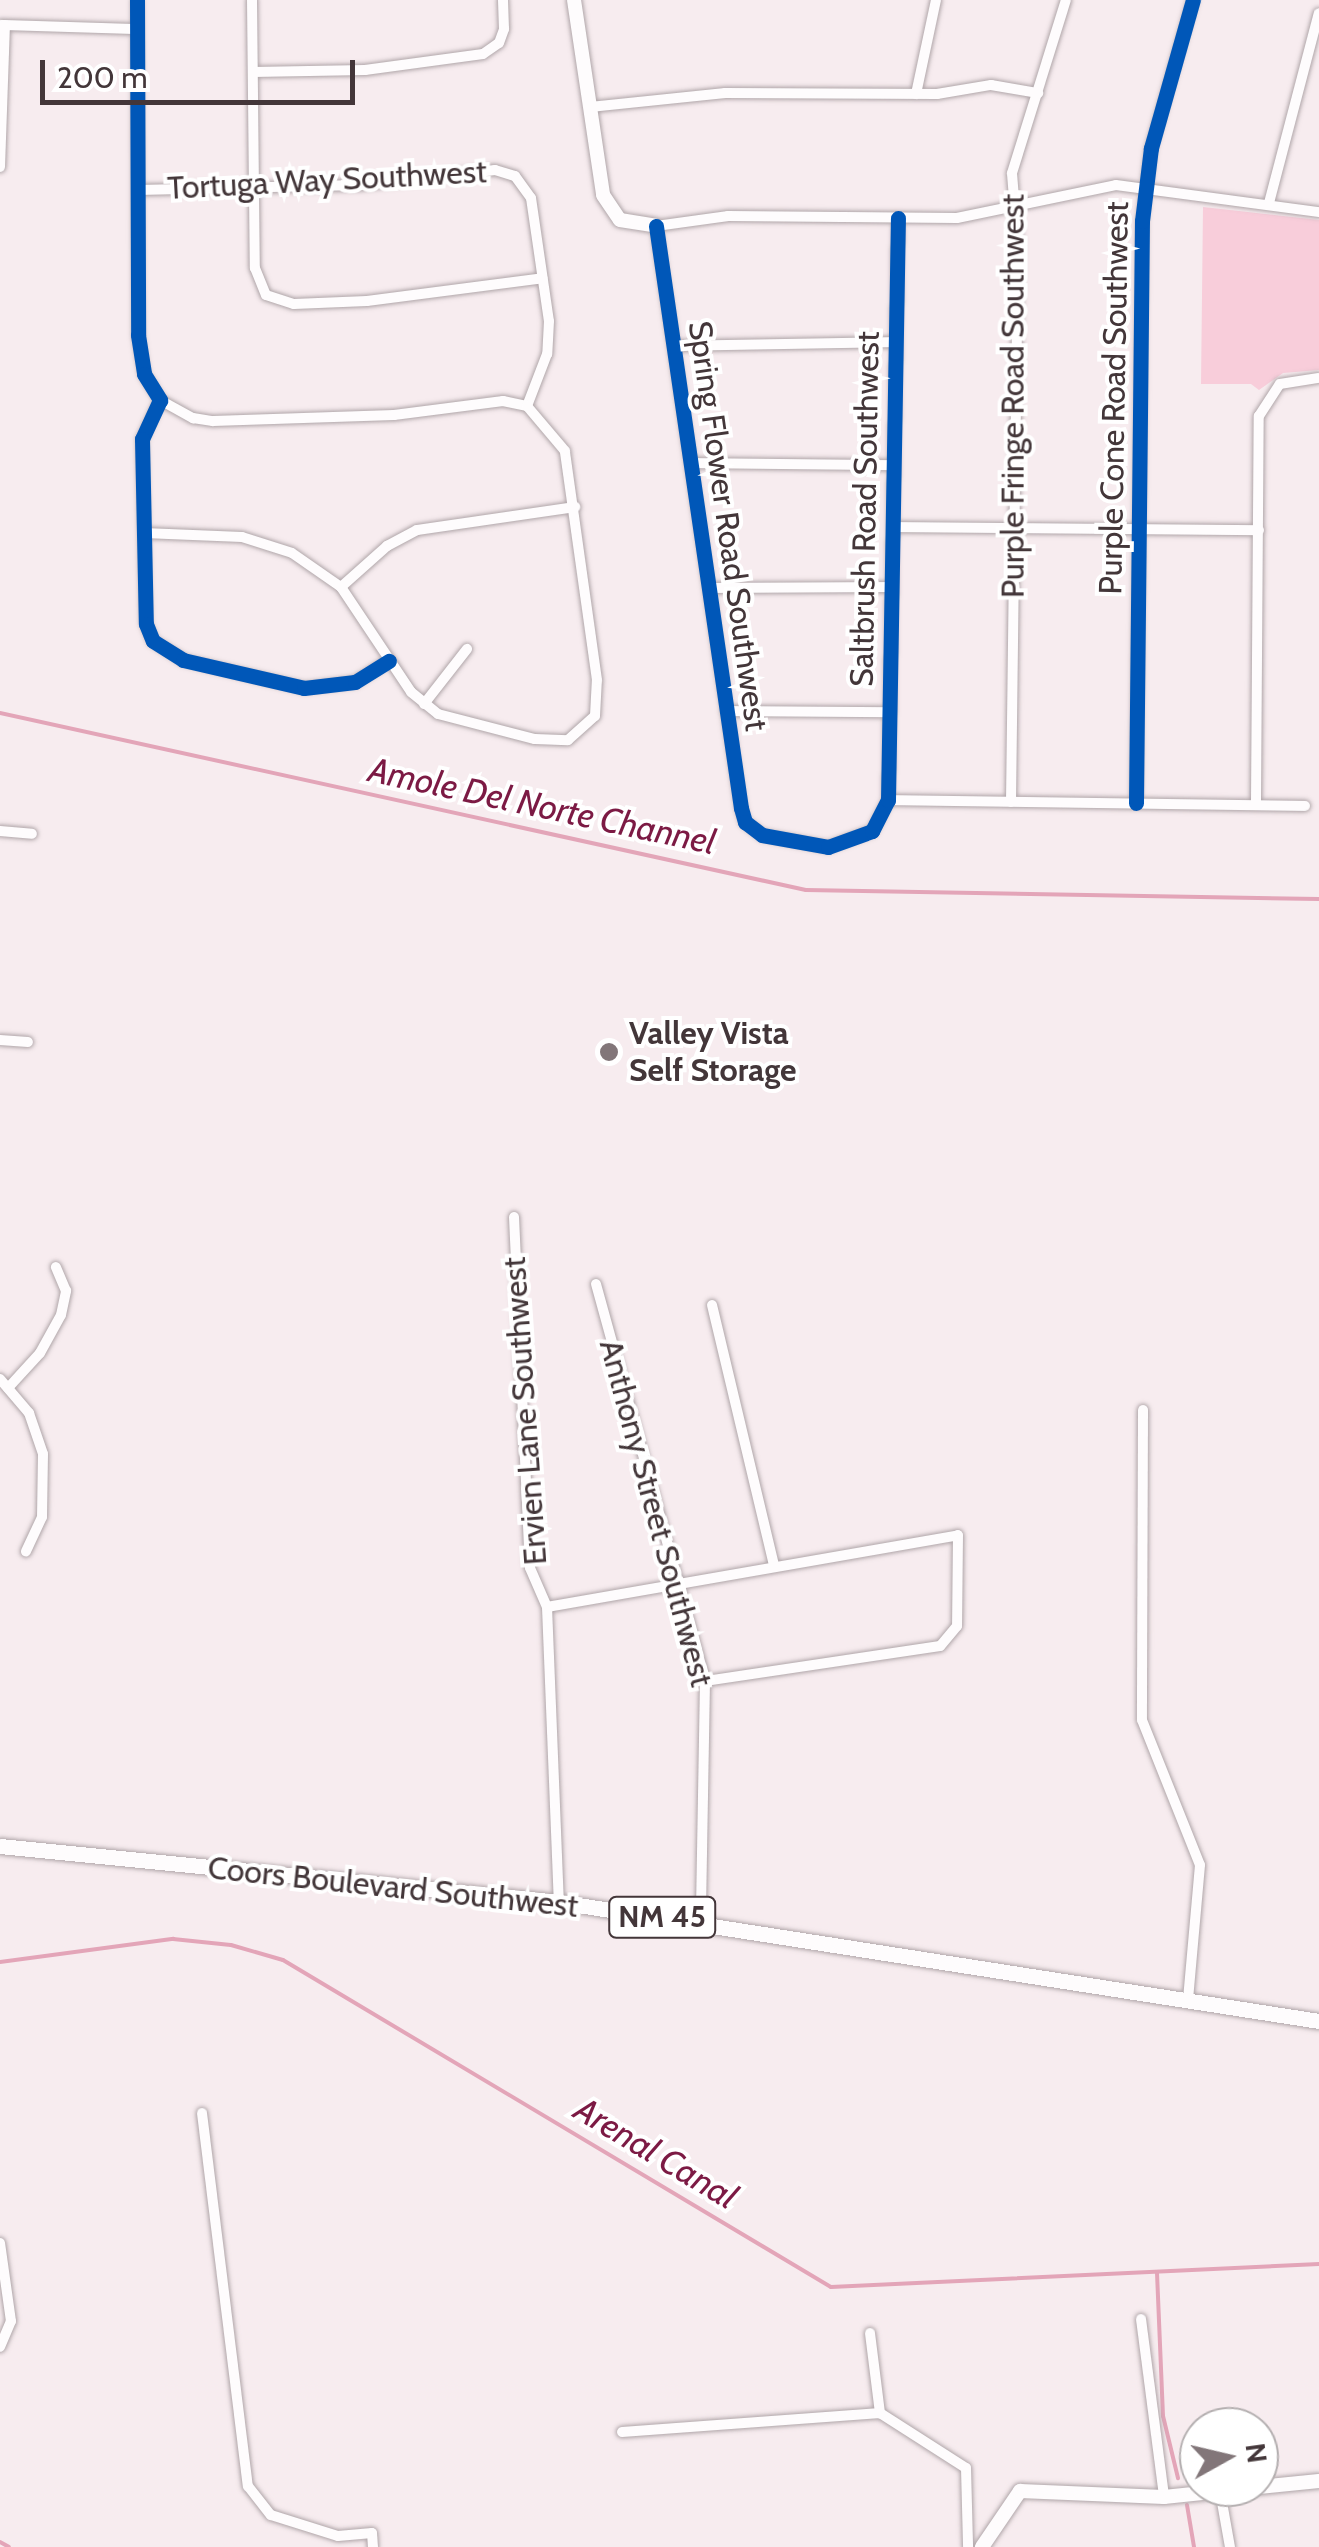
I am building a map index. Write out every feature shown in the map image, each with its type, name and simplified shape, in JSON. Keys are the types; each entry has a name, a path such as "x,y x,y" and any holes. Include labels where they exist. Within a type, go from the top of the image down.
{"main road":[{"name":"Coors Boulevard Southwest","path":"0,1846 558,1902 1319,2021"}],"street":[{"path":"137,0 140,356 160,400 213,421 394,415 503,401 527,406 565,451 598,702 585,728 568,740 535,739 464,724 424,704 389,660 341,587 306,561 259,540 144,533"},
{"path":"252,0 255,268 266,295 294,304 352,302 543,278 550,338 527,406"},
{"path":"253,72 365,70 484,54 499,43 502,0"},
{"path":"574,0 609,210 620,220 656,226 728,216 958,218 1083,189 1146,188 1319,212"},
{"path":"916,94 936,0"},
{"name":"Purple Fringe Road Southwest","path":"1011,802 1014,205 1019,136 1038,94 1066,0"},
{"name":"Purple Cone Road Southwest","path":"1136,802 1146,188 1193,0"},
{"path":"1269,203 1319,12"},
{"path":"2,167 3,25 137,28"},
{"path":"590,107 725,93 916,94 991,85 1038,94"},
{"name":"Tortuga Way Southwest","path":"138,190 393,183 495,170 516,176 531,198 543,278"},
{"name":"Saltbrush Road Southwest","path":"888,800 898,218"},
{"name":"Spring Flower Road Southwest","path":"656,226 741,808 753,829 828,848 848,844 872,830 888,800"},
{"path":"674,346 895,342"},
{"path":"1256,801 1262,405 1280,384 1319,378"},
{"path":"160,400 142,439 146,624 153,641 197,664 304,688 355,682 389,660"},
{"path":"691,463 894,465"},
{"path":"341,587 386,546 417,530 575,507"},
{"path":"892,527 1259,530"},
{"path":"708,588 891,588"},
{"path":"424,704 467,649"},
{"path":"726,710 889,712"},
{"path":"888,800 1256,801 1305,806"},
{"path":"0,830 32,834"},
{"path":"0,1040 28,1042"},
{"name":"Ervien Lane Southwest","path":"514,1217 530,1568 547,1607 558,1902"},
{"path":"26,1552 42,1516 43,1454 28,1413 4,1384 62,1314 66,1291 56,1267"},
{"name":"Anthony Street Southwest","path":"596,1284 705,1681 701,1922"},
{"path":"712,1305 774,1566"},
{"path":"1142,1410 1142,1720 1200,1865 1188,1999"},
{"path":"547,1607 958,1535 958,1626 940,1646 705,1681"},
{"path":"202,2112 248,2486 271,2515 338,2536 372,2533 373,2547"},
{"path":"0,2242 11,2322 0,2347"},
{"path":"1141,2319 1164,2497"},
{"path":"870,2333 880,2412"},
{"path":"622,2432 880,2412 966,2468 967,2547"},
{"path":"1279,2485 1319,2481"},
{"path":"982,2547 1020,2491 1179,2495"},
{"path":"1223,2507 1230,2547"}],"shaded area":[{"path":"1203,207 1319,220 1319,370 1283,373 1259,390 1251,384 1201,384"}],"waterway":[{"name":"Amole Del Norte Channel","path":"0,713 806,890 1319,899"},
{"name":"Arenal Canal","path":"0,1962 173,1939 231,1945 283,1960 831,2287 1319,2264"},
{"path":"1157,2273 1163,2416 1178,2478"},
{"path":"1187,2507 1194,2547"},
{"path":"0,2542 9,2547"}],"cycle path":[{"path":"137,0 138,335 144,374 160,400 142,439 146,624 153,641 183,660 304,688 355,682 389,661"},
{"path":"1136,803 1142,221 1151,148 1193,0"},
{"path":"656,226 741,808 745,822 762,835 828,847 872,831 888,800 898,218"}],"place":[{"name":"Valley Vista Self Storage","path":"609,1052"}]}
